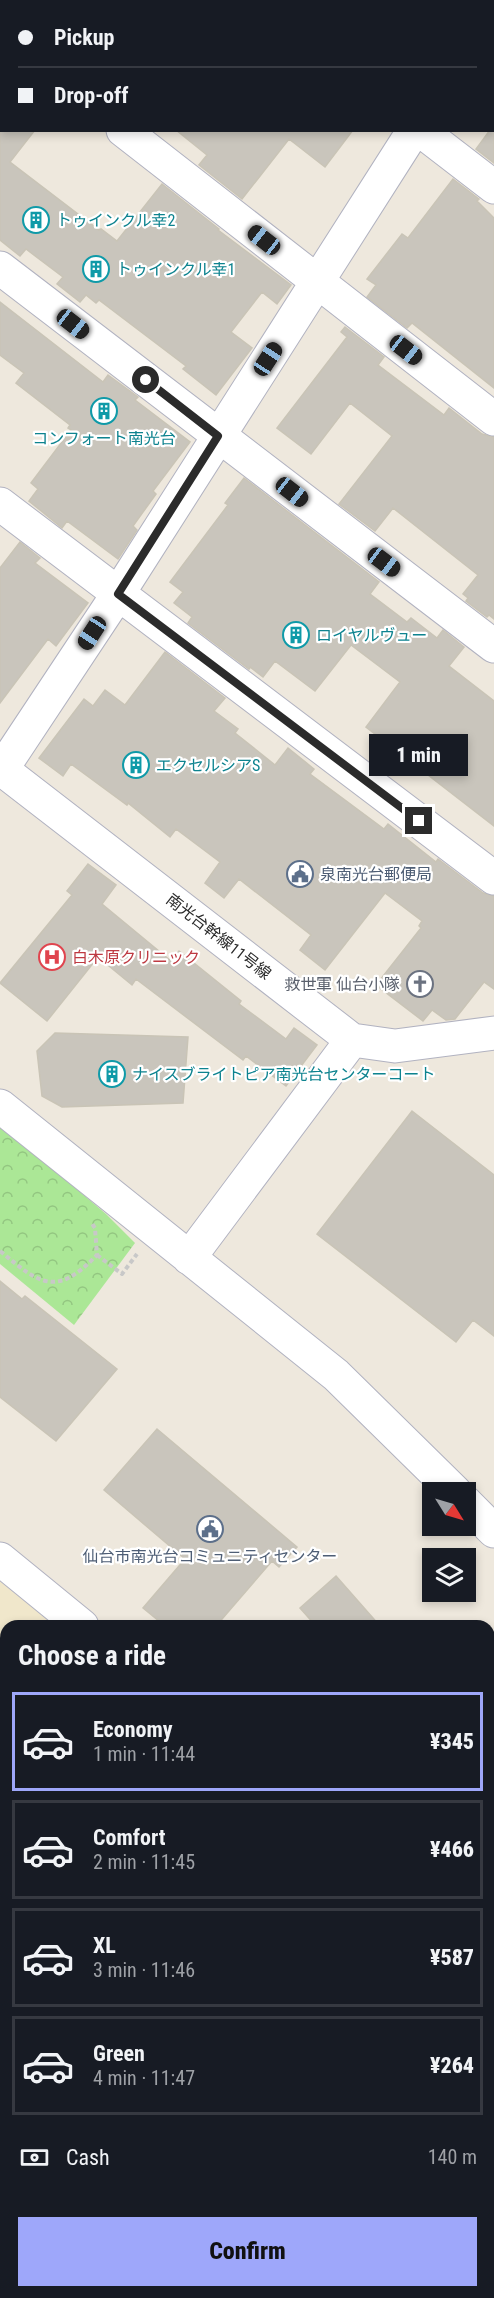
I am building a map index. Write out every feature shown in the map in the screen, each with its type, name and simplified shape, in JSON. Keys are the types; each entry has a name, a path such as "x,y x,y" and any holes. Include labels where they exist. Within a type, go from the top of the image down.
{"street":[{"path":"126,132 494,419"},
{"path":"1,769 118,594 413,132"},
{"path":"423,132 494,187"},
{"path":"0,268 494,646"},
{"path":"0,504 494,878"},
{"name":"南光台幹線11号線","path":"1,769 352,1040 395,1046 494,1033"},
{"path":"189,1258 352,1040"},
{"path":"0,1106 336,1375 445,1482"},
{"path":"476,1513 494,1531"},
{"path":"0,1559 75,1620"}],"path":[{"path":"0,1251 23,1271 47,1282 62,1282 82,1271 97,1256 95,1228 86,1213"},
{"path":"97,1256 122,1274 139,1251"}],"shaded area":[{"path":"0,1581 48,1620 0,1620"}],"green space":[{"path":"0,1124 106,1214 135,1243 74,1325 0,1264"}],"building":[{"path":"0,132 33,132 10,162 99,230 101,229 117,241 162,184 291,285 277,304 262,292 231,332 252,348 216,395 183,369 186,366 99,300 96,303 86,295 80,302 57,284 63,277 26,249 20,256 0,240"},
{"path":"178,132 351,132 325,167 289,139 242,199 199,165 207,155"},
{"path":"489,132 494,132 494,163 476,149"},
{"path":"453,179 479,199 477,201 494,218 494,388 412,323 407,328 367,297 376,285 367,279 402,234 408,238"},
{"path":"0,302 103,382 108,375 138,397 135,400 190,442 153,491 156,494 133,526 137,530 118,559 67,521 62,528 29,501 38,489 31,483 71,430 68,428 70,425 16,383 24,373 0,355"},
{"path":"345,327 384,357 378,365 444,415 449,408 482,434 494,437 494,619 489,615 487,617 466,601 468,598 463,594 478,575 393,508 375,531 339,504 392,436 350,403 311,454 277,428 347,337 341,332"},
{"path":"244,478 379,582 370,594 407,622 411,618 437,638 443,630 464,647 449,666 494,701 494,826 366,727 400,682 351,645 315,691 275,661 263,677 188,623 192,617 174,603 183,592 170,582 228,505 225,503"},
{"path":"20,542 40,558 35,563 88,603 56,646 48,639 0,703 0,568"},
{"path":"165,652 225,698 214,711 238,729 235,733 275,765 288,748 314,769 310,774 384,829 388,824 436,862 438,859 483,893 494,896 494,989 484,982 455,1019 446,1020 432,1010 423,1021 376,985 421,928 419,926 422,921 385,893 325,970 300,950 311,935 239,879 224,898 205,883 220,862 176,829 170,837 128,803 127,805 71,764 63,776 39,758 84,699 93,706 105,690 125,705"},
{"path":"88,864 116,885 102,904 171,961 179,951 241,1001 239,1004 286,1039 294,1028 317,1045 286,1086 246,1056 243,1060 136,979 132,985 98,957 47,1021 0,983 72,895 67,891"},
{"name":"ナイスブライトピア南光台センターコート","path":"55,1033 188,1037 183,1103 62,1107 42,1096 37,1051"},
{"path":"412,1111 494,1175 494,1336 473,1320 456,1342 317,1234"},
{"path":"0,1281 22,1299 25,1296 117,1369 56,1441 0,1397"},
{"path":"157,1429 297,1547 279,1567 272,1561 221,1620 158,1620 143,1608 185,1559 104,1490"},
{"path":"336,1576 375,1620 311,1620 300,1608"}],"place":[{"name":"トゥインクル幸2","path":"36,220"},
{"name":"トゥインクル幸1","path":"96,269"},
{"name":"コンフォート南光台","path":"104,411"},
{"name":"ロイヤルヴュー","path":"296,635"},
{"name":"エクセルシアS","path":"136,765"},
{"name":"泉南光台郵便局","path":"300,874"},
{"name":"白木原クリニック","path":"52,957"},
{"name":"救世軍 仙台小隊","path":"420,984"},
{"name":"ナイスブライトピア南光台センターコート","path":"112,1074"},
{"name":"仙台市南光台コミュニティセンター","path":"210,1529"}],"route":[{"path":"146,380 218,436 118,594 419,821"}]}
